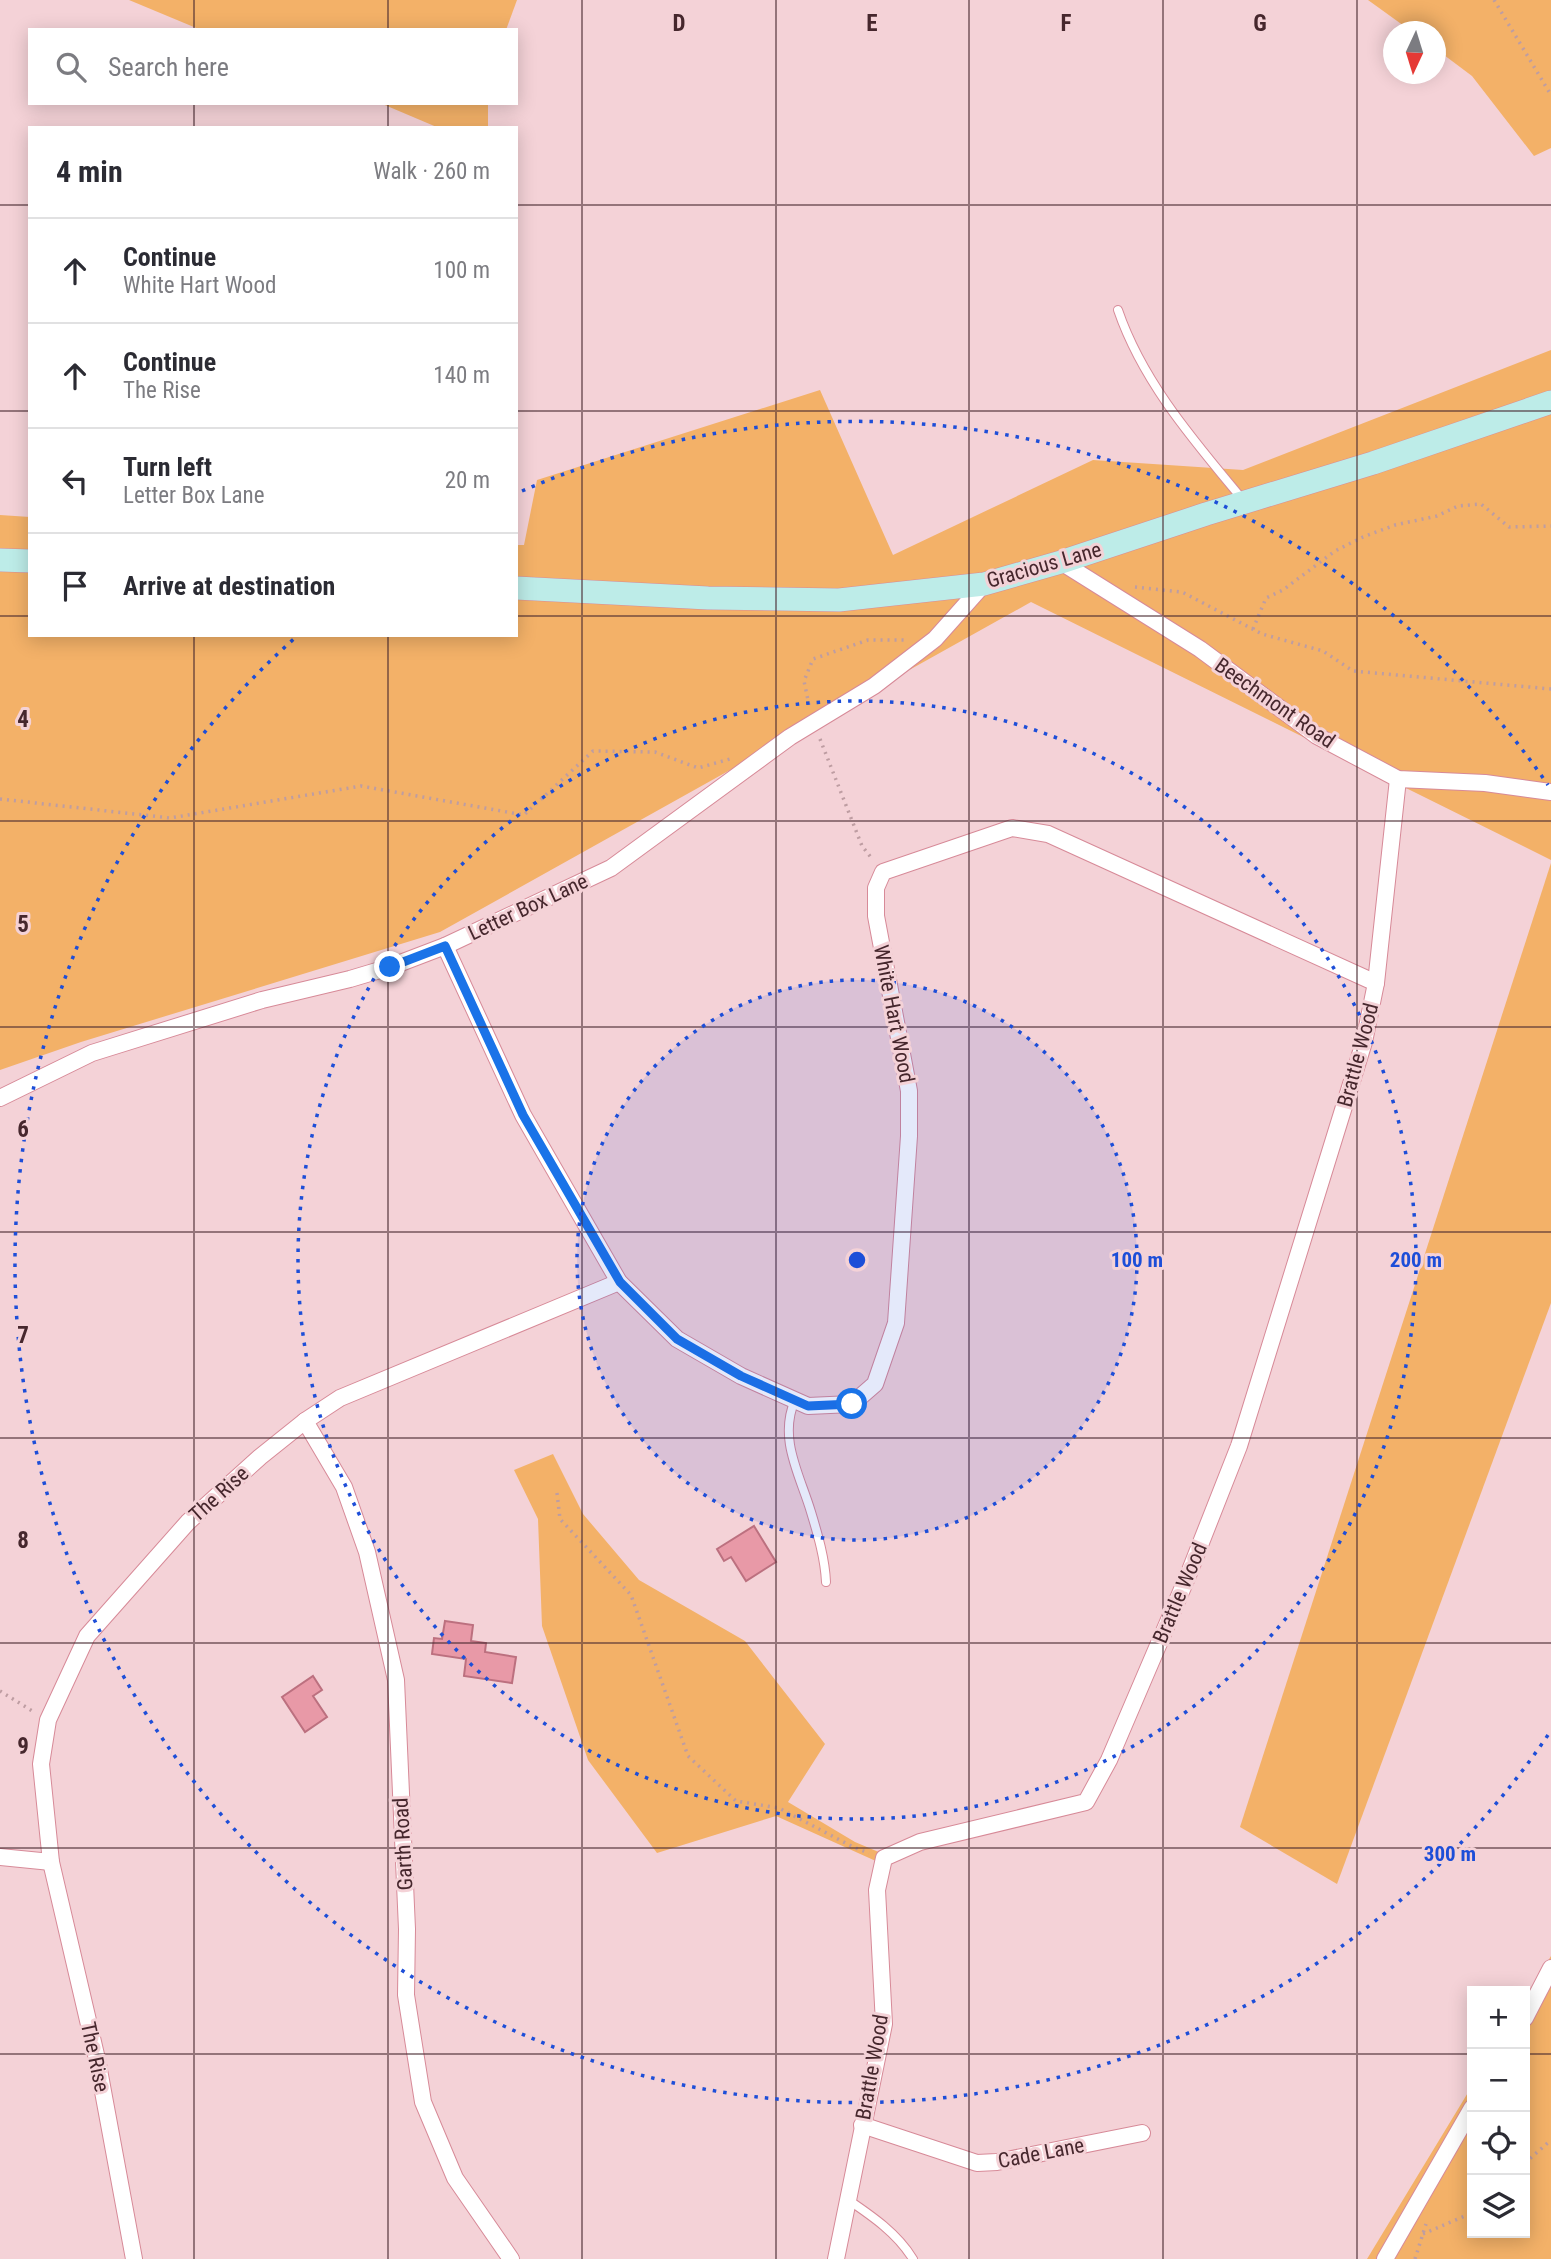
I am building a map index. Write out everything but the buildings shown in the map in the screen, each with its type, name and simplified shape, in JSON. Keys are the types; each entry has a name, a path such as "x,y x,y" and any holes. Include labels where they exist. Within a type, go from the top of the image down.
{"street":[{"name":"Gracious Lane","path":"518,588 708,598 839,600 984,584 1373,463 1551,402"},
{"path":"0,560 28,561"},
{"name":"Beechmont Road","path":"1061,562 1200,649 1317,736 1398,779 1485,783 1551,792"},
{"name":"Letter Box Lane","path":"0,1098 92,1053 262,1000 350,979 445,946 611,868 790,737 874,686 935,639 984,584"},
{"name":"Brattle Wood","path":"836,2259 884,2024 877,1890 884,1858 920,1842 1086,1802 1109,1760 1189,1573 1239,1446 1364,1042 1376,983 1398,779"},
{"path":"883,872 1012,828 1048,834 1376,983"},
{"name":"White Hart Wood","path":"620,1282 677,1339 741,1376 808,1406 852,1404 875,1384 896,1323 909,1136 909,1091 876,916 876,888 883,872"},
{"path":"445,946 523,1115 620,1282"},
{"name":"The Rise","path":"134,2259 97,2059 51,1862 41,1764 48,1720 87,1636 188,1522 260,1457 340,1398 620,1282"},
{"name":"Garth Road","path":"305,1422 344,1487 367,1552 396,1680 407,1929 406,1994 423,2102 455,2178 511,2259"},
{"path":"0,1857 51,1862"},
{"path":"1530,2008 1551,1968"},
{"path":"1384,2259 1470,2112"},
{"name":"Cade Lane","path":"862,2125 977,2163 997,2162 1142,2133"}],"lane":[{"path":"1118,310 1128,339 1145,371 1195,442 1245,502"},
{"path":"794,1400 790,1410 789,1445 793,1466 811,1512 824,1562 826,1582"},
{"path":"847,2199 884,2226 904,2245 913,2259"}],"path":[{"path":"1494,0 1551,95"},
{"path":"1253,629 1266,598 1283,590 1335,551 1395,525 1437,516 1458,506 1481,504 1509,527 1551,526"},
{"path":"1132,586 1182,592 1262,634 1323,651 1353,671 1551,689"},
{"path":"883,872 862,846 814,723 804,681 813,659 868,640 935,639"},
{"path":"0,799 170,818 361,786 524,815 593,751 655,751 698,768 734,757"},
{"path":"557,1493 560,1519 631,1595 688,1756 736,1801 779,1808 853,1847 884,1858"},
{"path":"0,1691 48,1720"},
{"path":"1530,2159 1551,2140"},
{"path":"1423,2234 1467,2215"}],"shaded area":[{"path":"129,0 517,0 507,28 196,28"},
{"path":"1368,0 1551,0 1551,148 1534,156 1472,76 1446,56 1446,21 1397,21"},
{"path":"385,105 488,105 488,126 434,126"},
{"path":"1551,350 1551,860 1031,602 440,932 81,1042 0,1070 0,515 28,517 28,637 518,637 518,545 524,545 537,480 820,390 893,555 1093,460 1243,470"},
{"path":"1551,863 1551,1303 1337,1884 1240,1827"},
{"path":"553,1454 583,1514 639,1580 745,1641 825,1744 788,1802 855,1842 881,1853 878,1862 776,1816 657,1853 588,1760 542,1626 538,1519 514,1470"},
{"path":"1551,1956 1551,2259 1367,2259 1467,2094 1467,2238 1530,2238 1530,1991"}],"route":[{"path":"390,967 445,946 523,1115 620,1282 677,1339 741,1376 808,1406 852,1404"}]}
